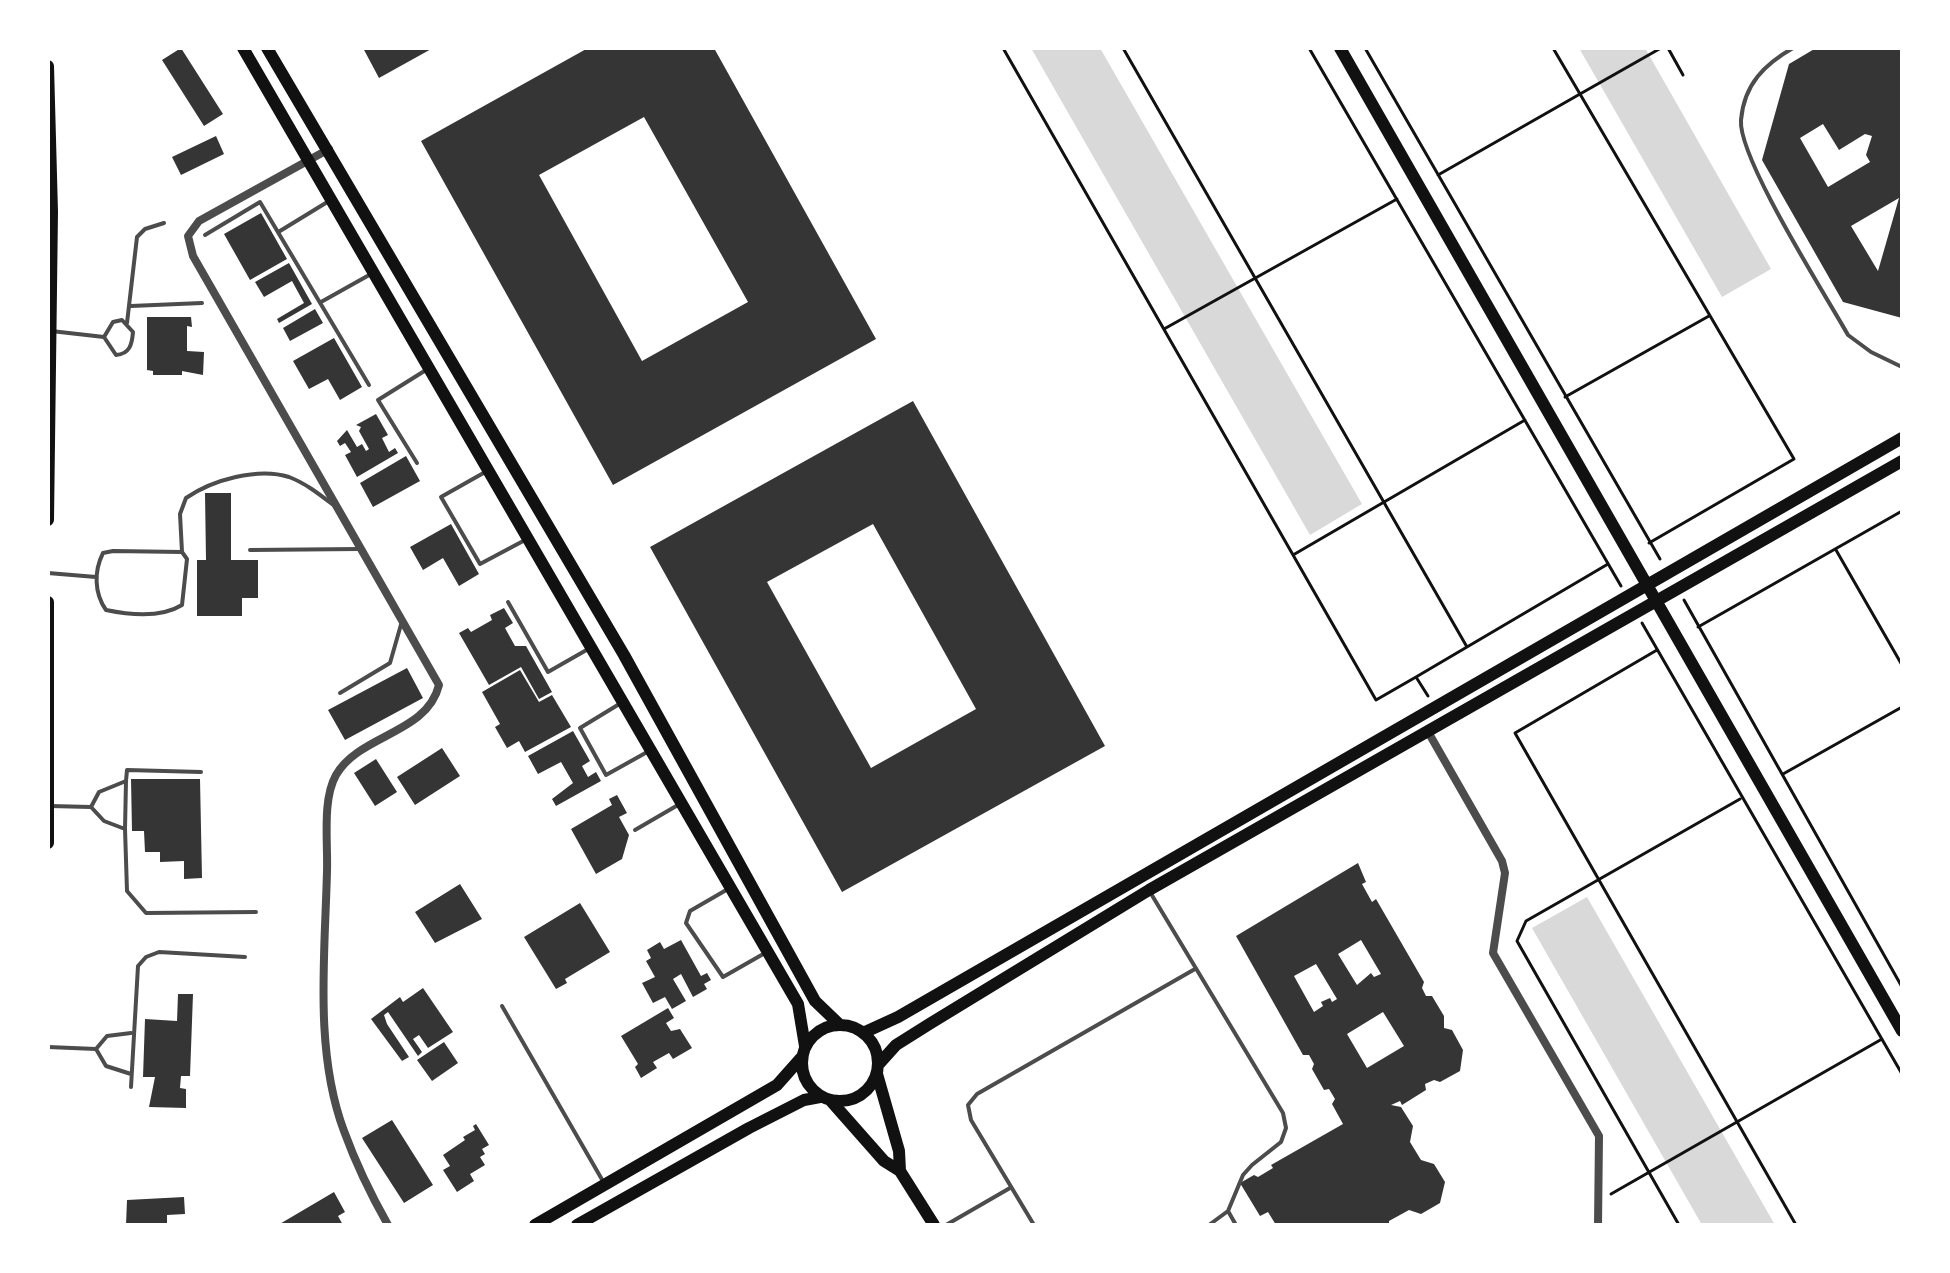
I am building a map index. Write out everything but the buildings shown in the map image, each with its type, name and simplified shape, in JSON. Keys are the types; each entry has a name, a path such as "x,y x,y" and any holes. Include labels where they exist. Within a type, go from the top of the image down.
{"main road":[{"path":"243,48 311,160 798,1004 804,1025 805,1080 884,1161 900,1171 934,1225"},
{"path":"267,48 624,655 815,1001 840,1025 863,1033 874,1047 877,1070 899,1151 900,1171"},
{"path":"1340,48 1902,1031"},
{"path":"48,66 48,520"},
{"path":"863,1033 898,1017 1902,438"},
{"path":"577,1225 804,1100 842,1102 864,1093 896,1045 919,1030 1149,890 1654,599 1902,461"},
{"path":"48,602 48,843"},
{"path":"535,1225 777,1085 819,1030 840,1025"}],"street":[{"path":"329,149 199,221 188,236 193,256 439,685 436,696 418,717 342,766 334,778 330,796 324,987 329,1062 343,1129 369,1192 388,1225"},
{"path":"1427,730 1502,861 1505,873 1493,953 1599,1136 1598,1225"}],"lane":[{"path":"1793,48 1763,65 1756,79 1741,119 1747,155 1848,335 1871,352 1902,367"},
{"path":"280,231 333,199"},
{"path":"205,235 260,202 369,385"},
{"path":"127,323 135,275 133,252 137,237 145,229 164,223"},
{"path":"321,302 375,271"},
{"path":"131,306 202,303"},
{"path":"50,331 104,337 116,355 127,351 133,332 122,320 113,322 104,337"},
{"path":"417,463 378,400 430,367"},
{"path":"489,469 441,497 480,564 529,537"},
{"path":"182,552 103,553 96,577 100,601 106,610 126,614 171,612 182,605 186,595 187,559 182,552 180,514 186,498 198,490 245,476 288,477 310,487 340,510"},
{"path":"250,550 361,549"},
{"path":"48,573 96,577"},
{"path":"508,602 548,672 592,647"},
{"path":"340,693 390,663 402,619"},
{"path":"623,702 580,728 606,775 651,750"},
{"path":"201,772 127,770 127,891 146,913 256,912"},
{"path":"91,807 99,792 126,781"},
{"path":"635,830 680,804"},
{"path":"48,806 91,807 113,826 125,829"},
{"path":"1212,834 1220,849"},
{"path":"730,888 690,911 686,923 723,977 767,952"},
{"path":"1149,890 1283,1113 1286,1128 1281,1142 1243,1175 1228,1211 1209,1225"},
{"path":"131,1087 134,984 138,966 146,957 159,952 245,957"},
{"path":"1034,1225 971,1120 968,1105 977,1094 1195,969"},
{"path":"502,1006 605,1185"},
{"path":"96,1049 107,1036 132,1033"},
{"path":"48,1047 96,1049"},
{"path":"96,1049 106,1066 131,1074"},
{"path":"946,1225 1010,1188"},
{"path":"1228,1211 1236,1225"}],"path":[{"path":"1003,48 1376,700 1608,564"},
{"path":"1123,48 1467,647"},
{"path":"1309,48 1627,596"},
{"path":"1365,48 1669,573"},
{"path":"1553,48 1794,459 1649,543"},
{"path":"1438,175 1661,48"},
{"path":"1668,48 1683,75"},
{"path":"1164,329 1397,199"},
{"path":"1565,397 1710,316"},
{"path":"1293,555 1525,420"},
{"path":"1698,627 1902,511"},
{"path":"1835,548 1902,665"},
{"path":"1676,587 1902,987"},
{"path":"1635,610 1902,1074"},
{"path":"1657,650 1515,733 1796,1225"},
{"path":"1416,677 1433,706"},
{"path":"1783,774 1902,707"},
{"path":"1679,1225 1517,941 1526,921 1740,799"},
{"path":"1598,1201 1882,1039"}],"shaded area":[{"path":"1031,48 1100,48 1362,504 1310,535"},
{"path":"1579,48 1645,48 1771,269 1722,297"},
{"path":"1587,897 1775,1225 1702,1225 1532,928"}]}
